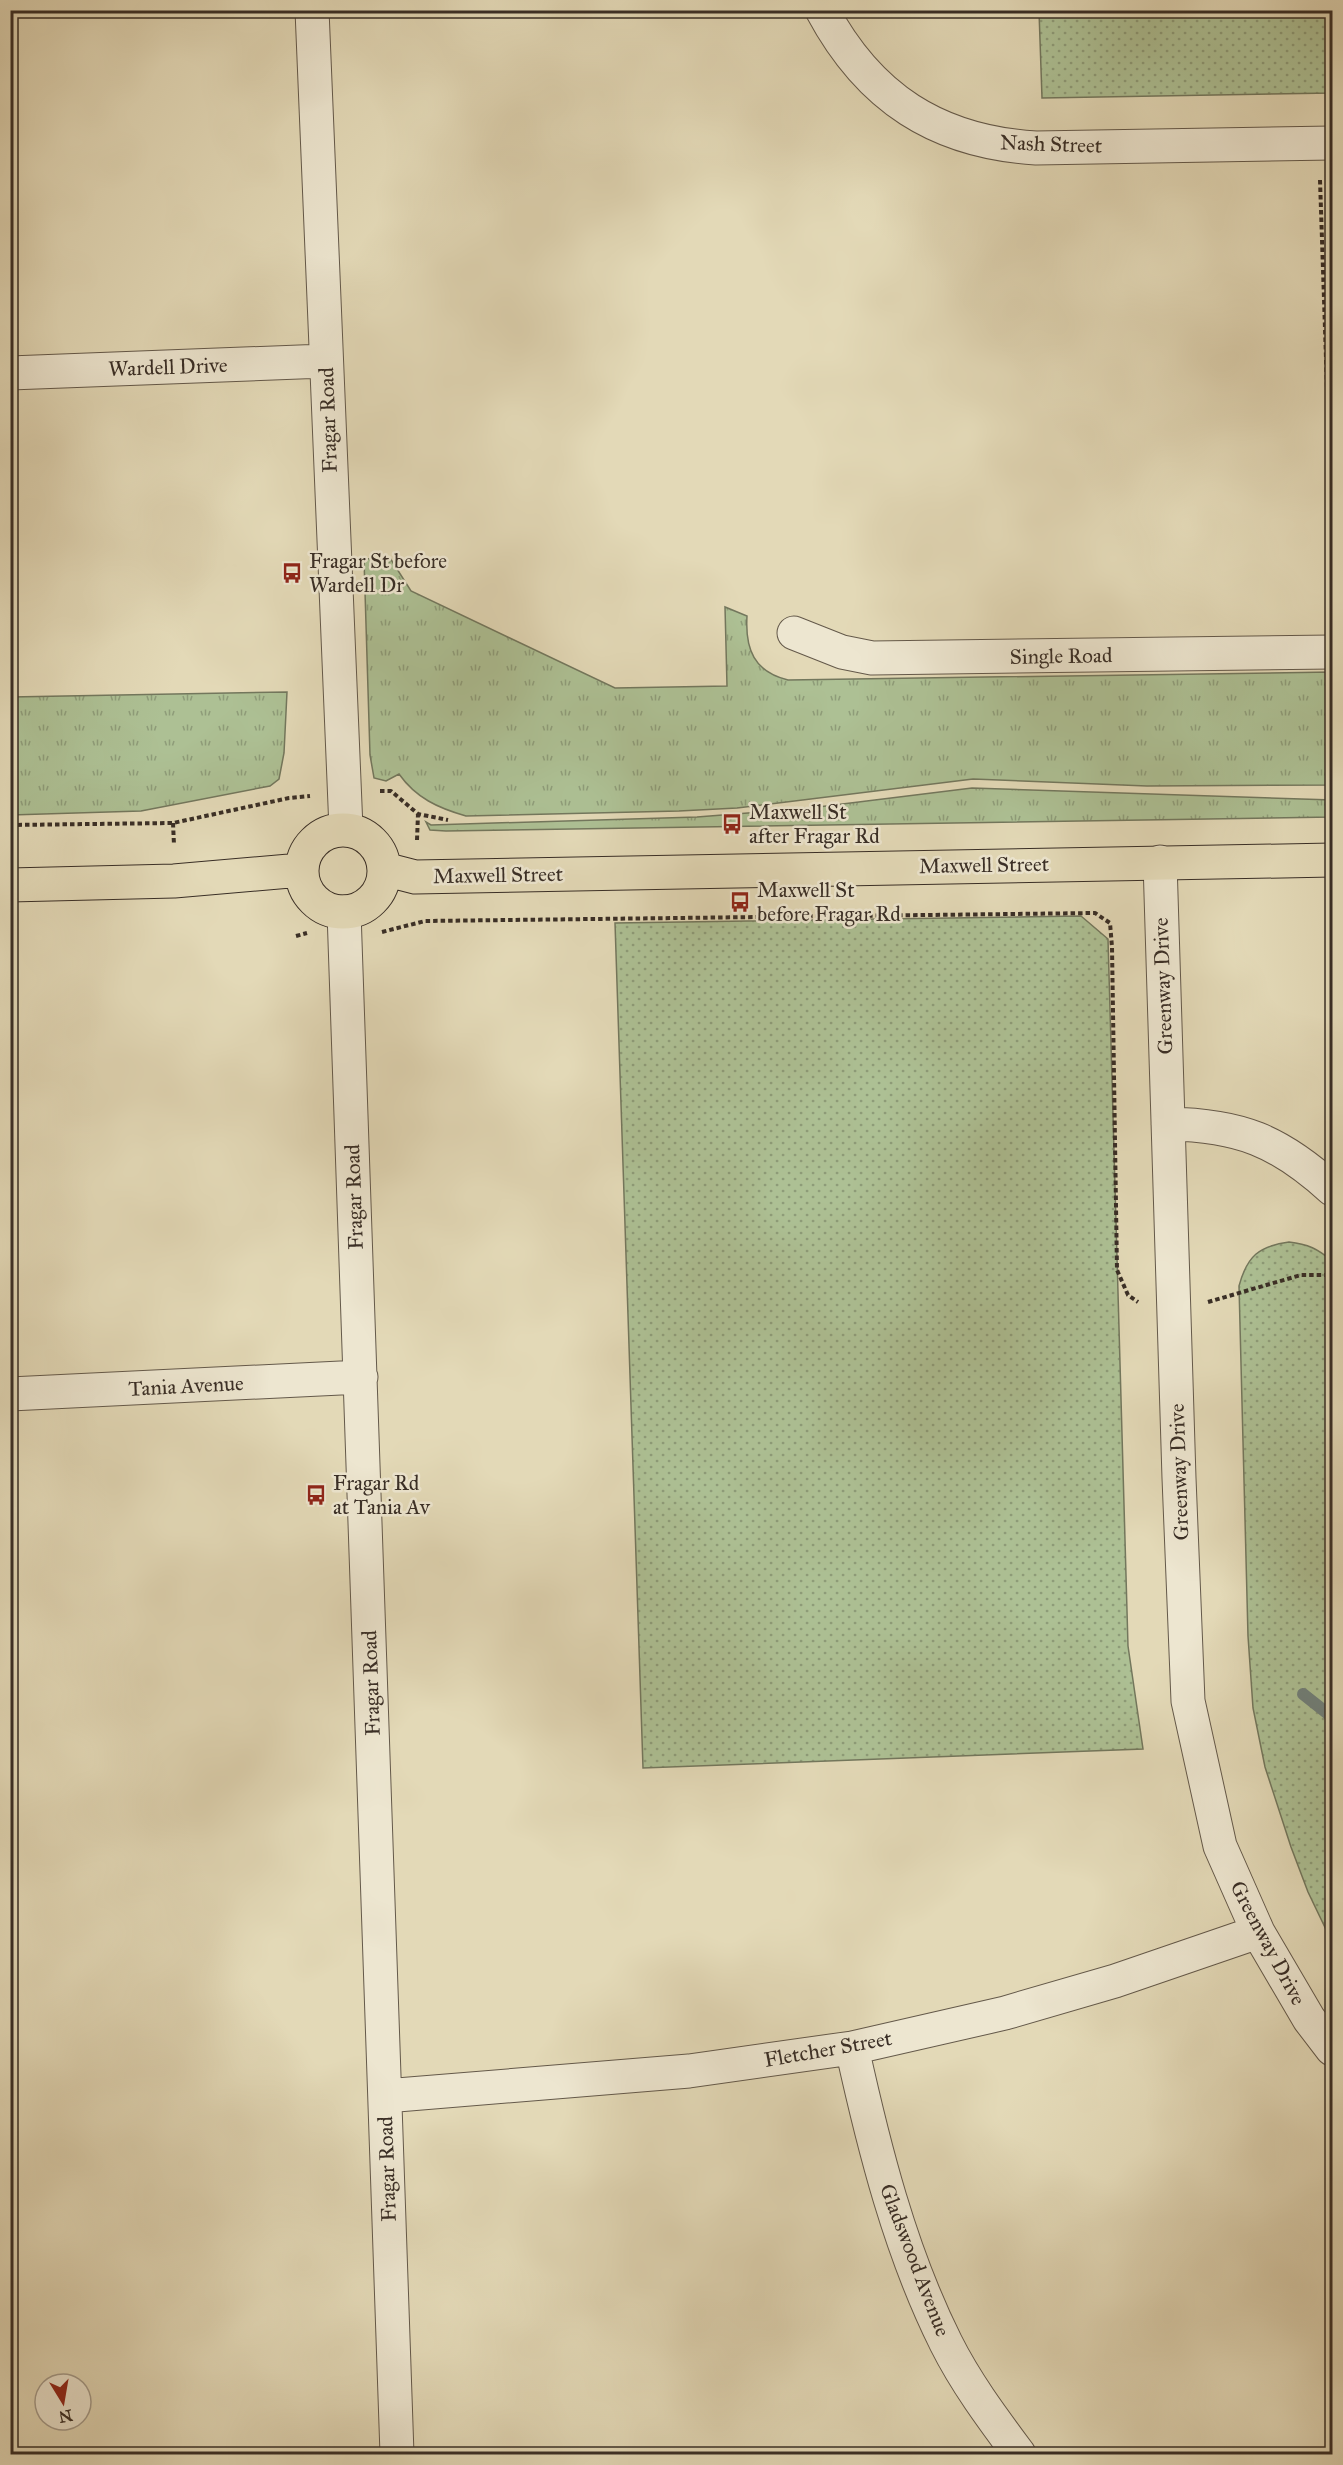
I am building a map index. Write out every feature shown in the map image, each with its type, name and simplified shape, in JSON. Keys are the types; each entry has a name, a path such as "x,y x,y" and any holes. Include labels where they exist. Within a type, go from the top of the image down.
{"main road":[{"path":"346,829 368,838 382,857 384,869 383,882 377,894 368,903 344,912 331,910 319,904 309,895 303,884 301,870 303,857 310,845 320,836 346,829"},
{"name":"Maxwell Street","path":"384,869 415,877 1332,860"},
{"path":"10,885 174,881 301,870"}],"street":[{"name":"Fragar Road","path":"312,10 346,829"},
{"name":"Nash Street","path":"822,10 846,51 880,88 926,120 973,138 1005,146 1036,148 1326,144"},
{"name":"Wardell Drive","path":"10,374 325,361"},
{"name":"Single Road","path":"794,633 842,652 872,658 1332,652"},
{"name":"Greenway Drive","path":"1160,862 1188,1701 1220,1846 1258,1932 1309,2019 1332,2049"},
{"name":"Fragar Road","path":"344,912 397,2454"},
{"path":"1168,1124 1202,1124 1243,1132 1282,1149 1332,1189"},
{"name":"Tania Avenue","path":"10,1394 361,1377"},
{"name":"Fletcher Street","path":"385,2096 689,2071 852,2048 1005,2013 1115,1981 1258,1932"},
{"name":"Gladswood Avenue","path":"852,2048 868,2121 891,2199 924,2293 952,2354 981,2401 1019,2454"}],"path":[{"path":"1326,144 1332,536"},
{"path":"391,791 418,814 448,820"},
{"path":"10,825 173,823 290,798"},
{"path":"173,823 174,845"},
{"path":"382,932 417,922 1095,914 1110,923 1112,947 1117,1270 1128,1295 1138,1303"},
{"path":"296,936 307,933"},
{"path":"1214,1302 1301,1275 1332,1275"}],"green space":[{"path":"1039,11 1332,11 1332,93 1042,98"},
{"path":"390,558 411,591 615,688 727,686 725,607 747,616 750,649 760,665 776,676 788,680 1332,672 1332,785 1147,786 973,779 737,808 466,816 420,796 399,774 386,781 374,778 370,755 364,559"},
{"path":"287,692 284,753 279,779 270,786 141,811 11,815 11,697"},
{"path":"972,788 1332,800 1332,817 446,831 430,830 426,822 431,825 697,817 810,808"},
{"path":"1081,916 1108,939 1128,1646 1143,1749 643,1768 615,923"},
{"path":"1289,1242 1312,1248 1332,1261 1332,1942 1308,1892 1265,1767 1253,1708 1248,1636 1239,1286 1246,1267 1256,1254 1270,1246"}],"waterway":[{"path":"1303,1694 1332,1717"}],"place":[{"name":"Fragar St before Wardell Dr","path":"292,573"},
{"name":"Maxwell St after Fragar Rd","path":"732,824"},
{"name":"Maxwell St before Fragar Rd","path":"740,902"},
{"name":"Fragar Rd at Tania Av","path":"316,1495"}]}
